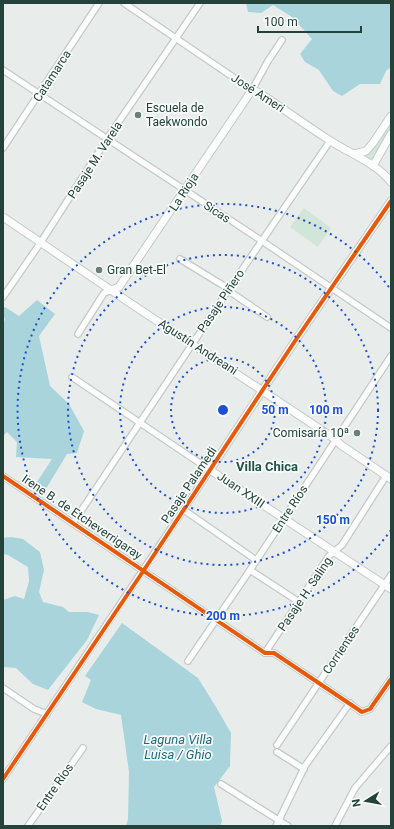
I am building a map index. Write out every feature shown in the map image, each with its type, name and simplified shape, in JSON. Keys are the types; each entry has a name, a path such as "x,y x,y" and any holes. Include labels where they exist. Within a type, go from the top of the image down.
{"street":[{"name":"Catamarca","path":"3,148 40,95 99,3"},
{"name":"José Ameri","path":"124,3 252,90 260,93 330,141 373,166 391,182"},
{"name":"Pasaje M. Varela","path":"3,297 200,3"},
{"name":"La Rioja","path":"78,334 104,293 119,287 252,90 268,61 282,40"},
{"name":"Sicas","path":"3,70 391,328"},
{"path":"354,154 366,151 370,147 391,116"},
{"path":"373,166 391,134"},
{"name":"Pasaje Piñero","path":"73,523 140,421 330,141"},
{"name":"Pasaje Palamedi","path":"3,779 391,201"},
{"name":"Agustín Andreani","path":"3,217 335,439 341,445 388,478"},
{"path":"180,259 229,289 232,293 267,317"},
{"name":"Entre Ríos","path":"188,661 391,356"},
{"name":"Juan XXIII","path":"72,377 391,589"},
{"name":"Irene B. de Etcheverrigaray","path":"3,476 265,653 274,653 362,712 370,709 391,679"},
{"name":"Pasaje H. Saling","path":"265,653 329,556 342,545 388,478"},
{"path":"184,510 256,560"},
{"path":"250,570 299,602"},
{"name":"Corrientes","path":"277,745 391,575"},
{"path":"3,688 34,709 46,714"},
{"path":"278,823 304,769 350,703"},
{"path":"335,826 355,788 391,746"},
{"name":"Entre Ríos","path":"28,826 83,748"},
{"path":"277,752 304,769"},
{"path":"221,784 278,823 288,826"}],"green space":[{"path":"391,122 391,131 373,160 368,161 364,157 372,151"},
{"path":"304,208 331,228 318,247 290,227"}],"water":[{"path":"246,3 391,3 391,67 386,71 380,84 360,84 342,96 333,91 319,70 305,62 300,54 312,39 292,17 273,5 261,13 248,12"},
{"path":"37,300 55,314 39,336 50,386 69,404 84,431 77,453 67,454 44,492 35,485 52,459 16,457 17,442 7,432 3,436 3,325 5,319 3,309 5,307 19,316"},
{"path":"11,537 23,539 40,552 44,570 39,592 43,602 63,607 69,612 88,612 99,615 87,640 48,690 33,684 16,668 3,667 3,600 15,596 24,599 29,581 28,567 8,555 3,554 3,538"},
{"name":"Laguna Villa Luisa / Ghio","path":"122,623 198,678 231,733 230,766 214,787 222,821 220,826 126,826 128,819 129,772 121,715 96,709 82,702 91,680 85,676"}],"cycle path":[{"path":"3,779 144,570 295,341 391,201"},
{"path":"3,476 265,653 274,653 362,712 370,709 391,679"}],"place":[{"name":"Escuela de Taekwondo","path":"138,115"},
{"name":"Gran Bet-El","path":"99,270"},
{"name":"Comisaría 10ª","path":"357,433"}],"district":[{"name":"Villa Chica","path":"267,466"}]}
